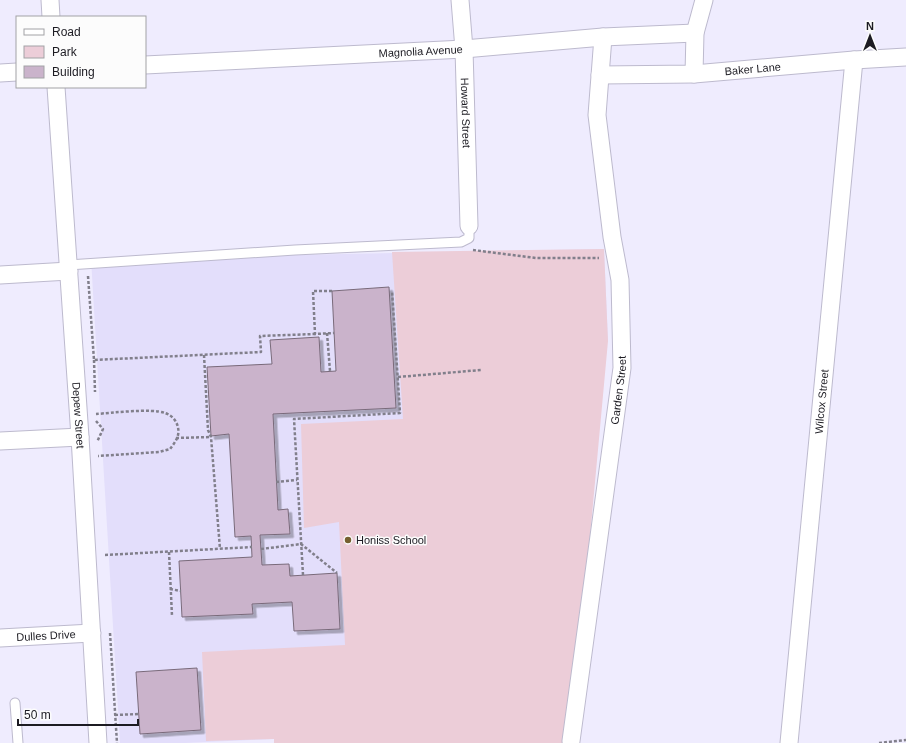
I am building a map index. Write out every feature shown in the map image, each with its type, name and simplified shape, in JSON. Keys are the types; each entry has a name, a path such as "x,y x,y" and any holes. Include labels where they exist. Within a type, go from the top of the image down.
{"street":[{"path":"50,0 51,16"},
{"name":"Howard Street","path":"460,0 464,49 469,226"},
{"path":"694,74 695,33 704,0"},
{"name":"Magnolia Avenue","path":"146,65 464,49 603,37 695,33"},
{"name":"Garden Street","path":"571,741 622,368 620,280 597,115 603,37"},
{"name":"Baker Lane","path":"600,75 694,74 906,57"},
{"name":"Wilcox Street","path":"789,743 854,60"},
{"path":"0,73 16,72"},
{"name":"Depew Street","path":"56,88 80,437 98,743"},
{"path":"0,275 69,268"},
{"path":"0,442 80,437"},
{"name":"Dulles Drive","path":"0,638 92,633"}],"lane":[{"path":"69,268 295,250 461,242 469,238 469,226"},
{"path":"15,703 18,743"}],"path":[{"path":"461,242 464,249 536,258 616,258"},
{"path":"87,271 94,360 261,352 260,336 334,333"},
{"path":"316,334 313,291 332,290"},
{"path":"303,575 294,419 400,414 392,291"},
{"path":"327,333 330,371"},
{"path":"204,355 208,430 211,437 220,549"},
{"path":"398,377 481,370"},
{"path":"96,414 155,411 165,412 173,417 177,424 178,434 170,448 159,452 98,456"},
{"path":"176,438 211,437"},
{"path":"276,482 297,480"},
{"path":"261,549 301,544 337,573"},
{"path":"105,555 252,546"},
{"path":"169,552 172,616"},
{"path":"170,589 181,591"},
{"path":"115,715 139,714"},
{"path":"879,743 906,740"}],"shaded area":[{"name":"Honiss School","path":"604,249 608,341 274,743 274,739 185,743 120,743 91,259"}],"green space":[{"path":"604,249 608,341 571,743 274,743 274,739 206,741 202,652 345,645 339,522 304,528 301,424 403,419 392,252"}],"building":[{"path":"389,287 396,408 273,414 278,510 288,509 290,534 260,535 262,565 289,564 290,576 337,573 340,629 294,631 292,602 252,604 253,614 182,617 179,561 252,557 251,536 235,537 229,434 211,436 207,367 272,364 270,340 319,337 321,372 336,371 332,291"},
{"path":"197,668 201,730 140,734 136,672"}],"place":[{"name":"Honiss School","path":"348,540"}]}
